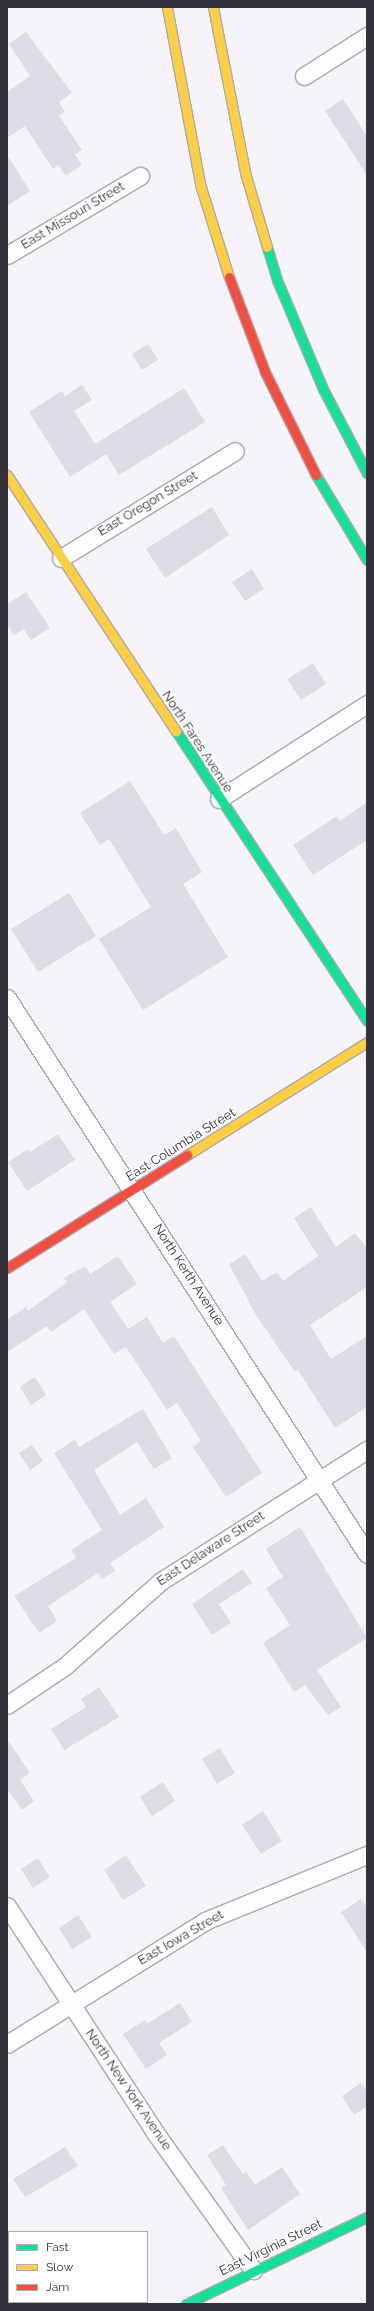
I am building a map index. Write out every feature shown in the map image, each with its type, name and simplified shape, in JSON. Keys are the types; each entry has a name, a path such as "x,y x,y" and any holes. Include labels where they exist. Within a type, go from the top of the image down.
{"main road":[{"path":"167,7 199,176 230,282 265,372 303,454 367,560"},
{"path":"213,7 246,176 277,280 323,389 367,473"},
{"name":"North Fares Avenue","path":"7,475 219,799 367,1021"},
{"name":"East Columbia Street","path":"7,1268 367,1042"},
{"name":"East Virginia Street","path":"186,2304 253,2270 367,2217"}],"street":[{"path":"304,76 367,36"},
{"name":"East Missouri Street","path":"7,255 140,176"},
{"name":"East Oregon Street","path":"61,558 235,451"},
{"path":"219,799 367,704"},
{"name":"North Kerth Avenue","path":"7,998 133,1190 367,1554"},
{"name":"East Delaware Street","path":"7,1705 65,1666 161,1581 367,1450"},
{"name":"East Iowa Street","path":"7,2044 205,1921 367,1855"},
{"name":"North New York Avenue","path":"7,1906 154,2131 253,2270"}],"building":[{"path":"26,32 72,93 59,102 65,112 59,116 82,150 75,154 82,165 66,176 58,165 53,169 25,126 7,138 7,92 30,76 9,44"},
{"path":"343,99 367,136 367,175 325,111"},
{"path":"7,155 30,191 7,206"},
{"path":"148,344 158,360 142,370 132,354"},
{"path":"82,385 92,400 74,411 95,444 184,388 205,422 119,475 106,454 70,477 29,412 62,391 65,396"},
{"path":"212,507 229,535 165,578 146,549"},
{"path":"252,569 264,589 245,601 232,582"},
{"path":"26,592 50,628 31,640 24,629 14,635 7,625 7,604"},
{"path":"313,663 326,684 301,700 287,679"},
{"path":"130,781 164,835 176,828 202,872 183,884 228,957 143,1010 99,939 151,907 109,839 100,845 80,813"},
{"path":"367,802 367,840 313,875 293,845 337,816 340,821"},
{"path":"69,893 96,936 38,972 11,929"},
{"path":"58,1134 75,1160 27,1191 8,1162 28,1149 30,1152"},
{"path":"311,1207 336,1247 355,1233 367,1248 367,1287 310,1325 331,1359 367,1336 367,1407 335,1428 298,1370 295,1372 256,1315 229,1264 245,1254 262,1281 277,1272 283,1281 318,1256 294,1218"},
{"path":"118,1256 137,1284 110,1302 128,1329 147,1317 163,1343 174,1336 262,1473 226,1497 193,1447 201,1441 177,1403 167,1410 126,1347 114,1354 84,1309 51,1332 47,1326 7,1352 7,1320 26,1307 28,1311 67,1282 64,1278 85,1266 90,1274"},
{"path":"35,1377 46,1395 31,1405 20,1387"},
{"path":"143,1409 172,1458 154,1469 137,1442 94,1470 120,1515 146,1498 164,1527 110,1563 115,1571 102,1579 98,1573 48,1606 57,1621 39,1633 14,1596 76,1558 71,1550 102,1530 54,1453 75,1440 79,1447"},
{"path":"32,1445 43,1461 30,1470 19,1453"},
{"path":"300,1527 367,1638 317,1670 341,1707 328,1715 305,1685 294,1692 263,1643 290,1625 266,1588 283,1577 266,1549"},
{"path":"243,1569 252,1583 219,1604 231,1623 212,1635 192,1604"},
{"path":"99,1687 119,1717 64,1750 51,1729 86,1707 81,1699"},
{"path":"7,1739 30,1773 20,1780 34,1801 22,1810 7,1789"},
{"path":"220,1748 235,1773 217,1784 202,1759"},
{"path":"163,1782 175,1801 152,1816 140,1797"},
{"path":"263,1811 282,1841 261,1854 242,1825"},
{"path":"126,1855 146,1886 123,1900 104,1870"},
{"path":"38,1858 50,1877 33,1888 21,1869"},
{"path":"361,1899 367,1908 367,1952 341,1912"},
{"path":"78,1915 92,1937 72,1949 59,1928"},
{"path":"180,2003 192,2022 159,2043 167,2055 146,2069 123,2034 145,2020 147,2024"},
{"path":"361,2083 367,2092 367,2106 354,2115 342,2096"},
{"path":"223,2145 243,2174 246,2172 255,2185 282,2167 300,2194 248,2230 221,2188 226,2185 207,2155"},
{"path":"65,2147 78,2166 25,2197 13,2179"}],"traffic: fast":[{"path":"267,247 277,280 323,389 367,473"},
{"path":"316,475 367,560"},
{"path":"176,731 367,1021"},
{"path":"186,2304 367,2217"}],"traffic: slow":[{"path":"167,7 200,184 229,277"},
{"path":"213,7 246,176 267,247"},
{"path":"7,475 176,731"},
{"path":"187,1155 367,1042"}],"traffic: jam":[{"path":"229,277 265,372 316,475"},
{"path":"7,1268 187,1155"}]}
